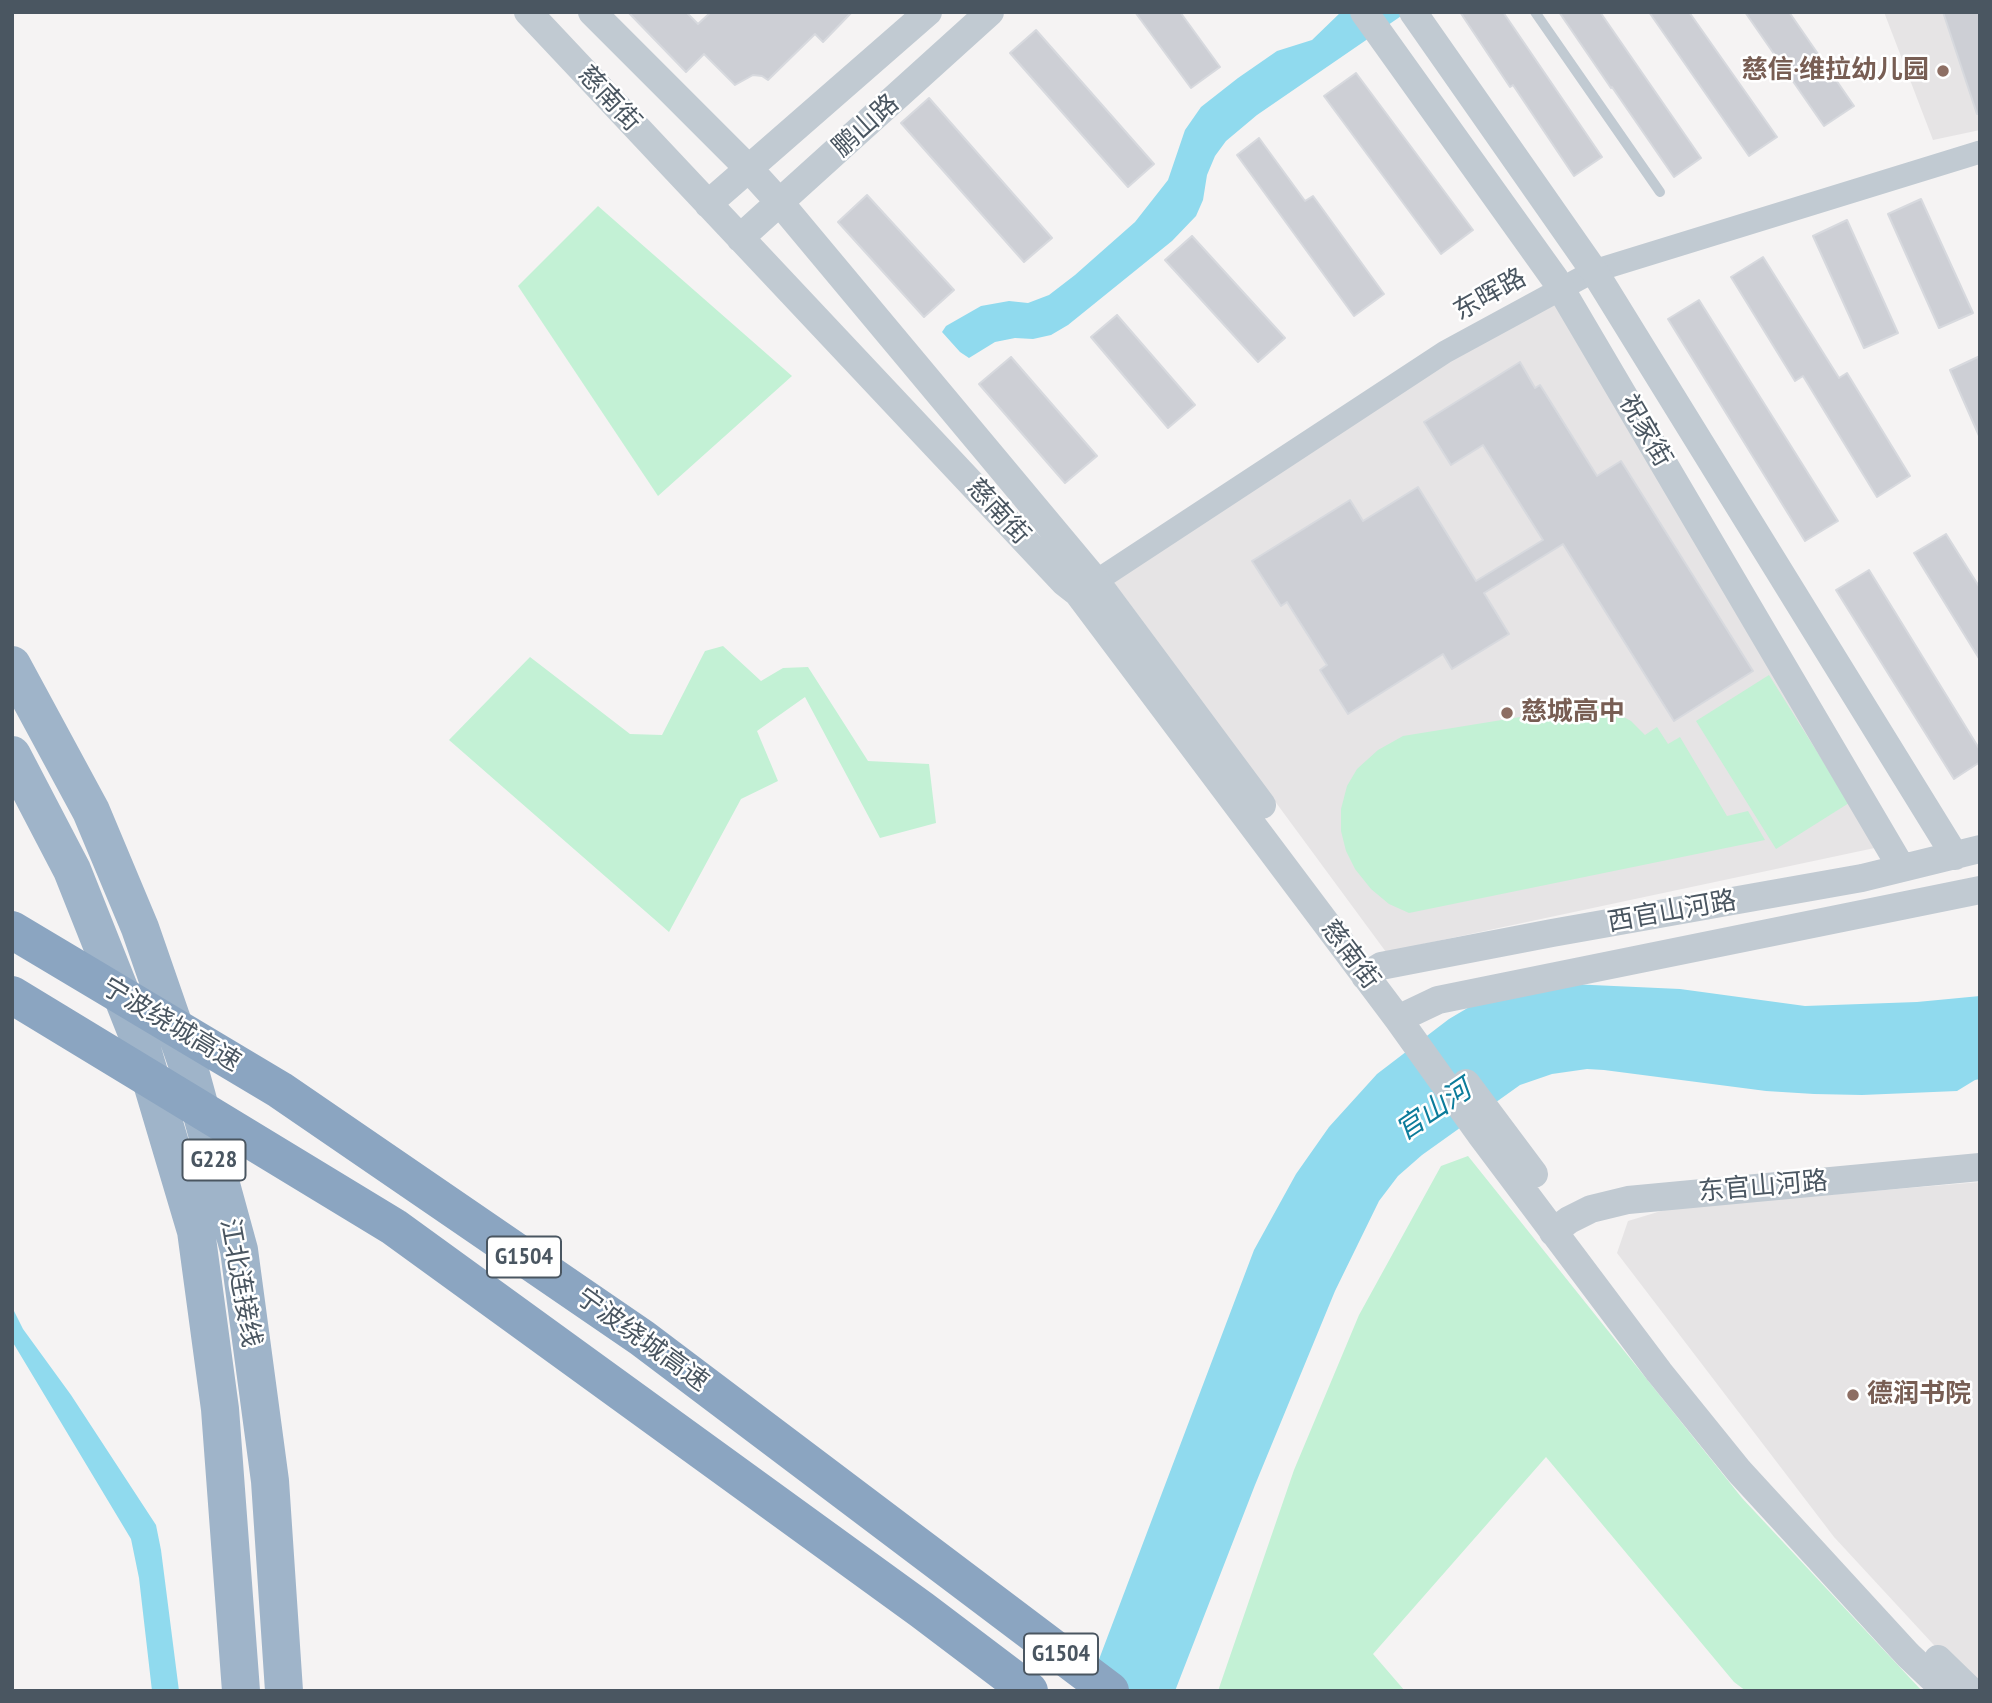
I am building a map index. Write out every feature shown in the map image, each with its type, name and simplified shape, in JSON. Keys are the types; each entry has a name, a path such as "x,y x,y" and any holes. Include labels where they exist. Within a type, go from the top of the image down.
{"highway":[{"name":"江北连接线","path":"12,666 91,811 140,928 191,1074 239,1250 270,1481 284,1691"},
{"name":"江北连接线","path":"12,755 72,870 133,1023 196,1231 219,1409 241,1691"},
{"name":"宁波绕城高速","path":"12,930 280,1090 642,1338 1110,1691"},
{"name":"宁波绕城高速","path":"12,995 394,1227 922,1610 1014,1680"}],"street":[{"name":"慈南街","path":"528,12 1064,582 1086,587"},
{"name":"慈南街","path":"592,12 780,204 1086,587 1407,1015 1561,1226"},
{"name":"鹏山路","path":"708,204 928,12"},
{"name":"鹏山路","path":"740,238 990,12"},
{"name":"祝家街","path":"1364,12 1561,289 1901,867"},
{"name":"祝家街","path":"1413,12 1594,271 1968,853"},
{"name":"东晖路","path":"1086,587 1445,352 1594,271 1980,152"},
{"name":"西官山河路","path":"1373,971 1552,933 1862,878 1968,853"},
{"name":"西官山河路","path":"1407,1015 1438,1000 1980,890"},
{"name":"东官山河路","path":"1561,1226 1591,1209 1629,1200 1980,1167"},
{"path":"1561,1226 1659,1373 1738,1471 1908,1655 1946,1691"},
{"path":"1561,1226 1723,1427 1905,1629 1971,1691"}],"lane":[{"path":"1540,14 1660,192"}],"shaded area":[{"name":"慈信·维拉幼儿园","path":"1884,12 1980,12 1980,130 1933,140"},
{"name":"慈城高中","path":"1556,301 1884,846 1386,952 1112,580 1454,358"},
{"name":"德润书院","path":"1980,1182 1980,1689 1957,1670 1834,1537 1617,1253 1628,1221 1671,1208"}],"green space":[{"path":"598,206 792,376 658,496 518,286"},
{"path":"723,646 761,681 783,668 808,667 868,761 929,764 936,823 880,838 805,697 757,731 778,781 741,799 669,932 449,740 530,657 630,734 662,735 705,651"},
{"path":"1769,675 1849,803 1776,849 1696,721"},
{"path":"1594,705 1631,721 1645,735 1657,727 1668,744 1680,737 1727,816 1748,811 1765,840 1409,913 1389,904 1371,889 1355,869 1346,851 1341,831 1341,809 1347,786 1357,769 1378,750 1403,736"},
{"path":"1468,1156 1742,1498 1922,1691 1746,1691 1734,1682 1546,1457 1373,1654 1405,1691 1218,1691 1294,1470 1359,1315 1441,1166"}],"water":[{"path":"1341,12 1407,12 1257,115 1226,141 1215,156 1207,175 1203,200 1196,216 1172,241 1068,325 1051,335 995,342 969,358 942,332 946,326 981,306 1009,301 1028,303 1049,295 1075,275 1135,222 1168,180 1185,130 1201,107 1277,51 1312,40"},
{"name":"官山河","path":"1570,984 1680,989 1805,1006 1917,1002 1980,996 1980,1079 1957,1091 1814,1094 1766,1091 1587,1069 1552,1074 1520,1085 1422,1155 1398,1176 1379,1201 1335,1291 1255,1485 1175,1691 1087,1691 1254,1250 1296,1174 1329,1127 1377,1074 1449,1019 1471,1006"},
{"path":"12,1307 23,1329 71,1395 156,1525 179,1691 152,1691 139,1578 131,1539 12,1341"}],"building":[{"path":"628,12 686,12 698,24 711,12 852,12 823,42 815,34 768,80 753,75 735,85 704,54 686,72"},
{"path":"1135,12 1180,12 1220,67 1191,88"},
{"path":"1460,12 1503,12 1602,157 1574,176"},
{"path":"1559,12 1600,12 1701,158 1674,177"},
{"path":"1649,12 1689,12 1777,137 1749,156"},
{"path":"1745,12 1789,12 1854,106 1824,126"},
{"path":"1943,12 1980,12 1980,114 1977,114"},
{"path":"1036,30 1154,164 1128,187 1010,53"},
{"path":"1356,73 1473,230 1441,254 1324,96"},
{"path":"929,98 1052,238 1024,262 901,123"},
{"path":"1259,138 1305,201 1313,196 1384,294 1354,316 1237,155"},
{"path":"867,195 954,290 924,317 838,222"},
{"path":"1921,199 1973,313 1939,328 1888,214"},
{"path":"1847,220 1898,333 1864,348 1813,236"},
{"path":"1192,236 1285,338 1258,362 1165,260"},
{"path":"1763,257 1839,378 1847,373 1910,476 1877,497 1803,376 1795,381 1731,277"},
{"path":"1699,300 1838,521 1805,541 1668,319"},
{"path":"1117,315 1195,405 1168,428 1091,337"},
{"path":"1980,356 1980,438 1950,370"},
{"path":"1011,357 1097,456 1065,483 979,384"},
{"path":"1520,362 1535,388 1540,385 1597,476 1621,461 1753,671 1674,721 1563,544 1484,593 1509,634 1452,669 1443,654 1348,714 1320,670 1327,665 1287,602 1281,606 1252,561 1350,500 1363,521 1418,487 1476,581 1543,540 1483,445 1451,465 1424,422"},
{"path":"1946,534 1980,588 1980,660 1914,553"},
{"path":"1869,570 1980,750 1980,762 1954,779 1836,590"}],"place":[{"name":"慈信·维拉幼儿园","path":"1943,71"},
{"name":"慈城高中","path":"1507,713"},
{"name":"德润书院","path":"1853,1395"}]}
